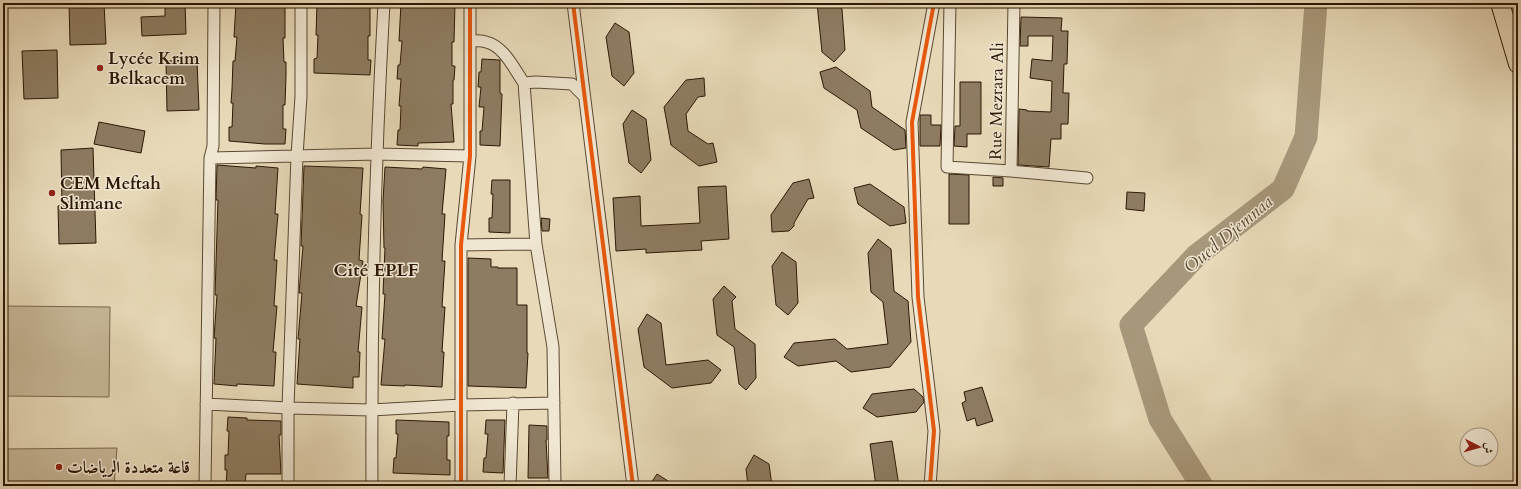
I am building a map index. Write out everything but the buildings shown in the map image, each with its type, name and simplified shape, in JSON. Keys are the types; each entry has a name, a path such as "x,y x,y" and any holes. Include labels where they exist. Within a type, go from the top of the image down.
{"main road":[{"path":"1500,3 1518,64"}],"street":[{"path":"205,486 210,158 213,146 214,3"},
{"path":"288,486 288,408 297,156 301,96 301,3"},
{"path":"372,486 371,410 376,154 384,3"},
{"path":"461,486 460,245 470,156 470,3"},
{"path":"573,3 633,486"},
{"path":"930,486 934,431 918,297 912,122 934,3"},
{"path":"950,3 947,167 1011,171"},
{"name":"Rue Mezrara Ali","path":"1014,3 1011,171 1087,178"},
{"path":"471,41 484,41 491,43 500,50 524,83 536,244 553,347 555,486"},
{"path":"524,83 536,82 572,84 584,96"},
{"path":"210,158 376,154 470,156"},
{"path":"460,245 536,244"},
{"path":"206,404 371,410 460,405 554,403"},
{"path":"510,486 513,404"}],"shaded area":[{"path":"3,306 110,307 109,397 3,396"},
{"name":"قاعة متعددة الرياضات","path":"117,448 114,486 3,486 3,449"}],"waterway":[{"name":"Oued Djemnaa","path":"1202,486 1160,419 1131,325 1197,255 1283,189 1306,137 1316,3"}],"cycle path":[{"path":"461,486 461,245 470,156 470,3"},
{"path":"573,3 633,486"},
{"path":"930,486 934,431 918,297 912,122 934,3"}],"place":[{"name":"Lycée Krim Belkacem","path":"100,68"},
{"name":"CEM Meftah Slimane","path":"52,193"},
{"name":"قاعة متعددة الرياضات","path":"59,467"}],"district":[{"name":"Cité EPLF","path":"376,270"}]}
